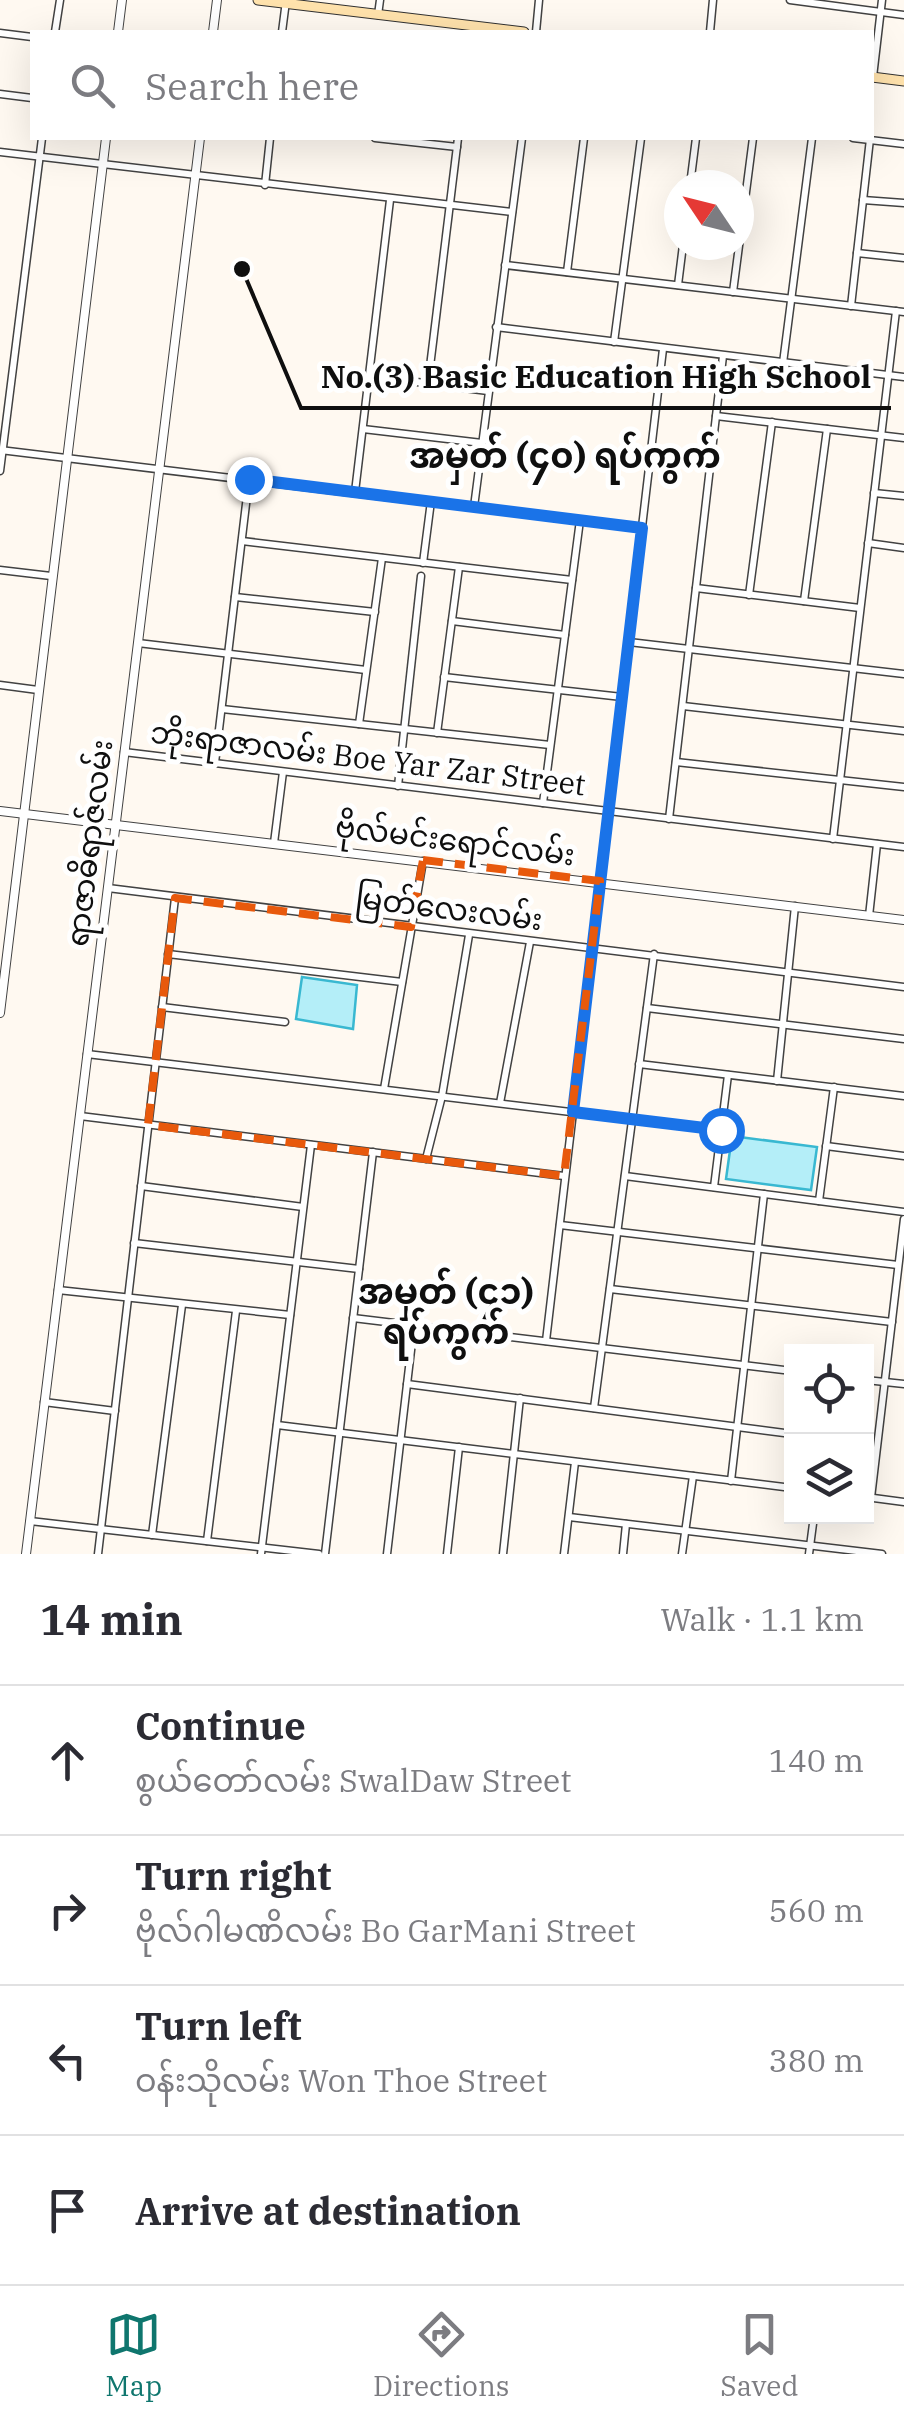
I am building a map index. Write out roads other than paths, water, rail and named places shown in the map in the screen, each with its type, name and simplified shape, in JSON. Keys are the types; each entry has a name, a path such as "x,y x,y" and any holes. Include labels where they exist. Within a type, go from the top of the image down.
{"main road":[{"path":"258,0 471,29"},
{"path":"874,77 904,81"}],"street":[{"path":"55,30 60,0"},
{"path":"118,30 122,0"},
{"path":"212,30 216,0"},
{"path":"378,14 380,0"},
{"path":"536,30 540,0"},
{"path":"710,30 714,0"},
{"path":"790,0 904,14"},
{"path":"874,60 882,0"},
{"path":"282,30 286,2"},
{"path":"0,34 30,37"},
{"path":"0,94 30,98"},
{"path":"0,471 42,140"},
{"path":"0,1013 28,815 51,576 106,140"},
{"name":"ရာဇာဓိရာဇ်လမ်း","path":"26,1554 108,888 107,825 124,752 200,140"},
{"path":"265,185 270,140"},
{"path":"416,140 458,142 428,383"},
{"path":"474,507 522,140"},
{"path":"567,272 584,140"},
{"path":"614,342 640,140"},
{"path":"692,170 696,140"},
{"path":"733,292 753,140"},
{"path":"783,363 812,140"},
{"path":"851,306 870,140 904,144"},
{"path":"0,152 512,212"},
{"path":"355,492 390,200"},
{"path":"863,200 904,204"},
{"path":"857,253 904,258"},
{"path":"678,285 681,260"},
{"path":"505,265 900,312 888,375 833,839"},
{"path":"496,328 904,377"},
{"path":"546,1341 663,349"},
{"path":"670,819 723,356"},
{"path":"369,376 488,391"},
{"path":"0,385 10,386"},
{"path":"716,416 904,438"},
{"path":"750,595 772,422"},
{"path":"804,602 826,428"},
{"path":"362,429 482,443"},
{"path":"2,450 642,528"},
{"path":"215,763 249,479"},
{"path":"874,492 904,496"},
{"path":"423,563 431,502"},
{"path":"542,803 580,520"},
{"path":"242,541 572,580"},
{"path":"868,544 904,548"},
{"path":"359,724 382,558"},
{"path":"438,733 458,567"},
{"path":"0,570 51,576"},
{"path":"398,786 421,576"},
{"path":"696,588 860,608"},
{"path":"235,597 375,612"},
{"path":"452,621 564,635"},
{"path":"138,642 366,670"},
{"path":"629,642 904,674"},
{"path":"444,677 622,697"},
{"path":"0,685 38,690"},
{"path":"682,706 904,731"},
{"path":"222,708 550,745"},
{"name":"ဘိုးရာဇာလမ်း Boe Yar Zar Street","path":"124,752 904,847"},
{"path":"676,762 904,788"},
{"path":"274,842 283,772"},
{"name":"ဗိုလ်မင်းရောင်လမ်း","path":"0,811 904,920"},
{"path":"869,916 877,844"},
{"path":"384,1090 423,860"},
{"name":"မြတ်လေးလမ်း","path":"108,888 904,987"},
{"path":"98,1554 175,898"},
{"path":"777,1080 795,906"},
{"path":"426,1159 442,1096 469,935"},
{"path":"500,1103 530,942"},
{"path":"168,954 402,982"},
{"path":"594,1408 654,954"},
{"path":"162,1007 285,1022"},
{"path":"647,1008 904,1039"},
{"path":"87,1054 721,1130"},
{"path":"640,1064 904,1096"},
{"path":"714,1188 728,1074"},
{"path":"819,1201 834,1088"},
{"path":"80,1116 564,1176"},
{"path":"261,1551 311,1145"},
{"path":"826,1146 904,1156"},
{"path":"30,1521 261,1551 322,1554 372,1152"},
{"path":"624,1176 904,1216 874,1464"},
{"path":"141,1186 303,1207"},
{"path":"731,1481 764,1194"},
{"path":"560,1225 898,1266"},
{"path":"134,1243 359,1269"},
{"path":"610,1289 892,1322"},
{"path":"58,1290 290,1315"},
{"path":"152,1535 182,1305"},
{"path":"207,1542 236,1311"},
{"path":"353,1318 784,1370"},
{"path":"387,1554 414,1324"},
{"path":"874,1381 904,1384"},
{"path":"407,1384 784,1433"},
{"path":"503,1554 520,1398"},
{"path":"44,1402 115,1411"},
{"path":"276,1424 784,1487"},
{"path":"448,1554 459,1447"},
{"path":"564,1554 575,1462"},
{"path":"682,1554 692,1476"},
{"path":"874,1499 904,1502"},
{"path":"569,1517 810,1550 882,1554"},
{"path":"623,1554 626,1524"},
{"path":"810,1550 813,1524"}],"water":[{"path":"302,977 357,985 353,1029 296,1019"},
{"path":"732,1136 817,1147 811,1190 726,1179"}],"place":[{"name":"No.(3) Basic Education High School","path":"242,269"}],"district":[{"name":"အမှတ် (၄၀) ရပ်ကွက်","path":"565,456"},
{"name":"အမှတ် (၄၁) ရပ်ကွက်","path":"446,1312"}]}
